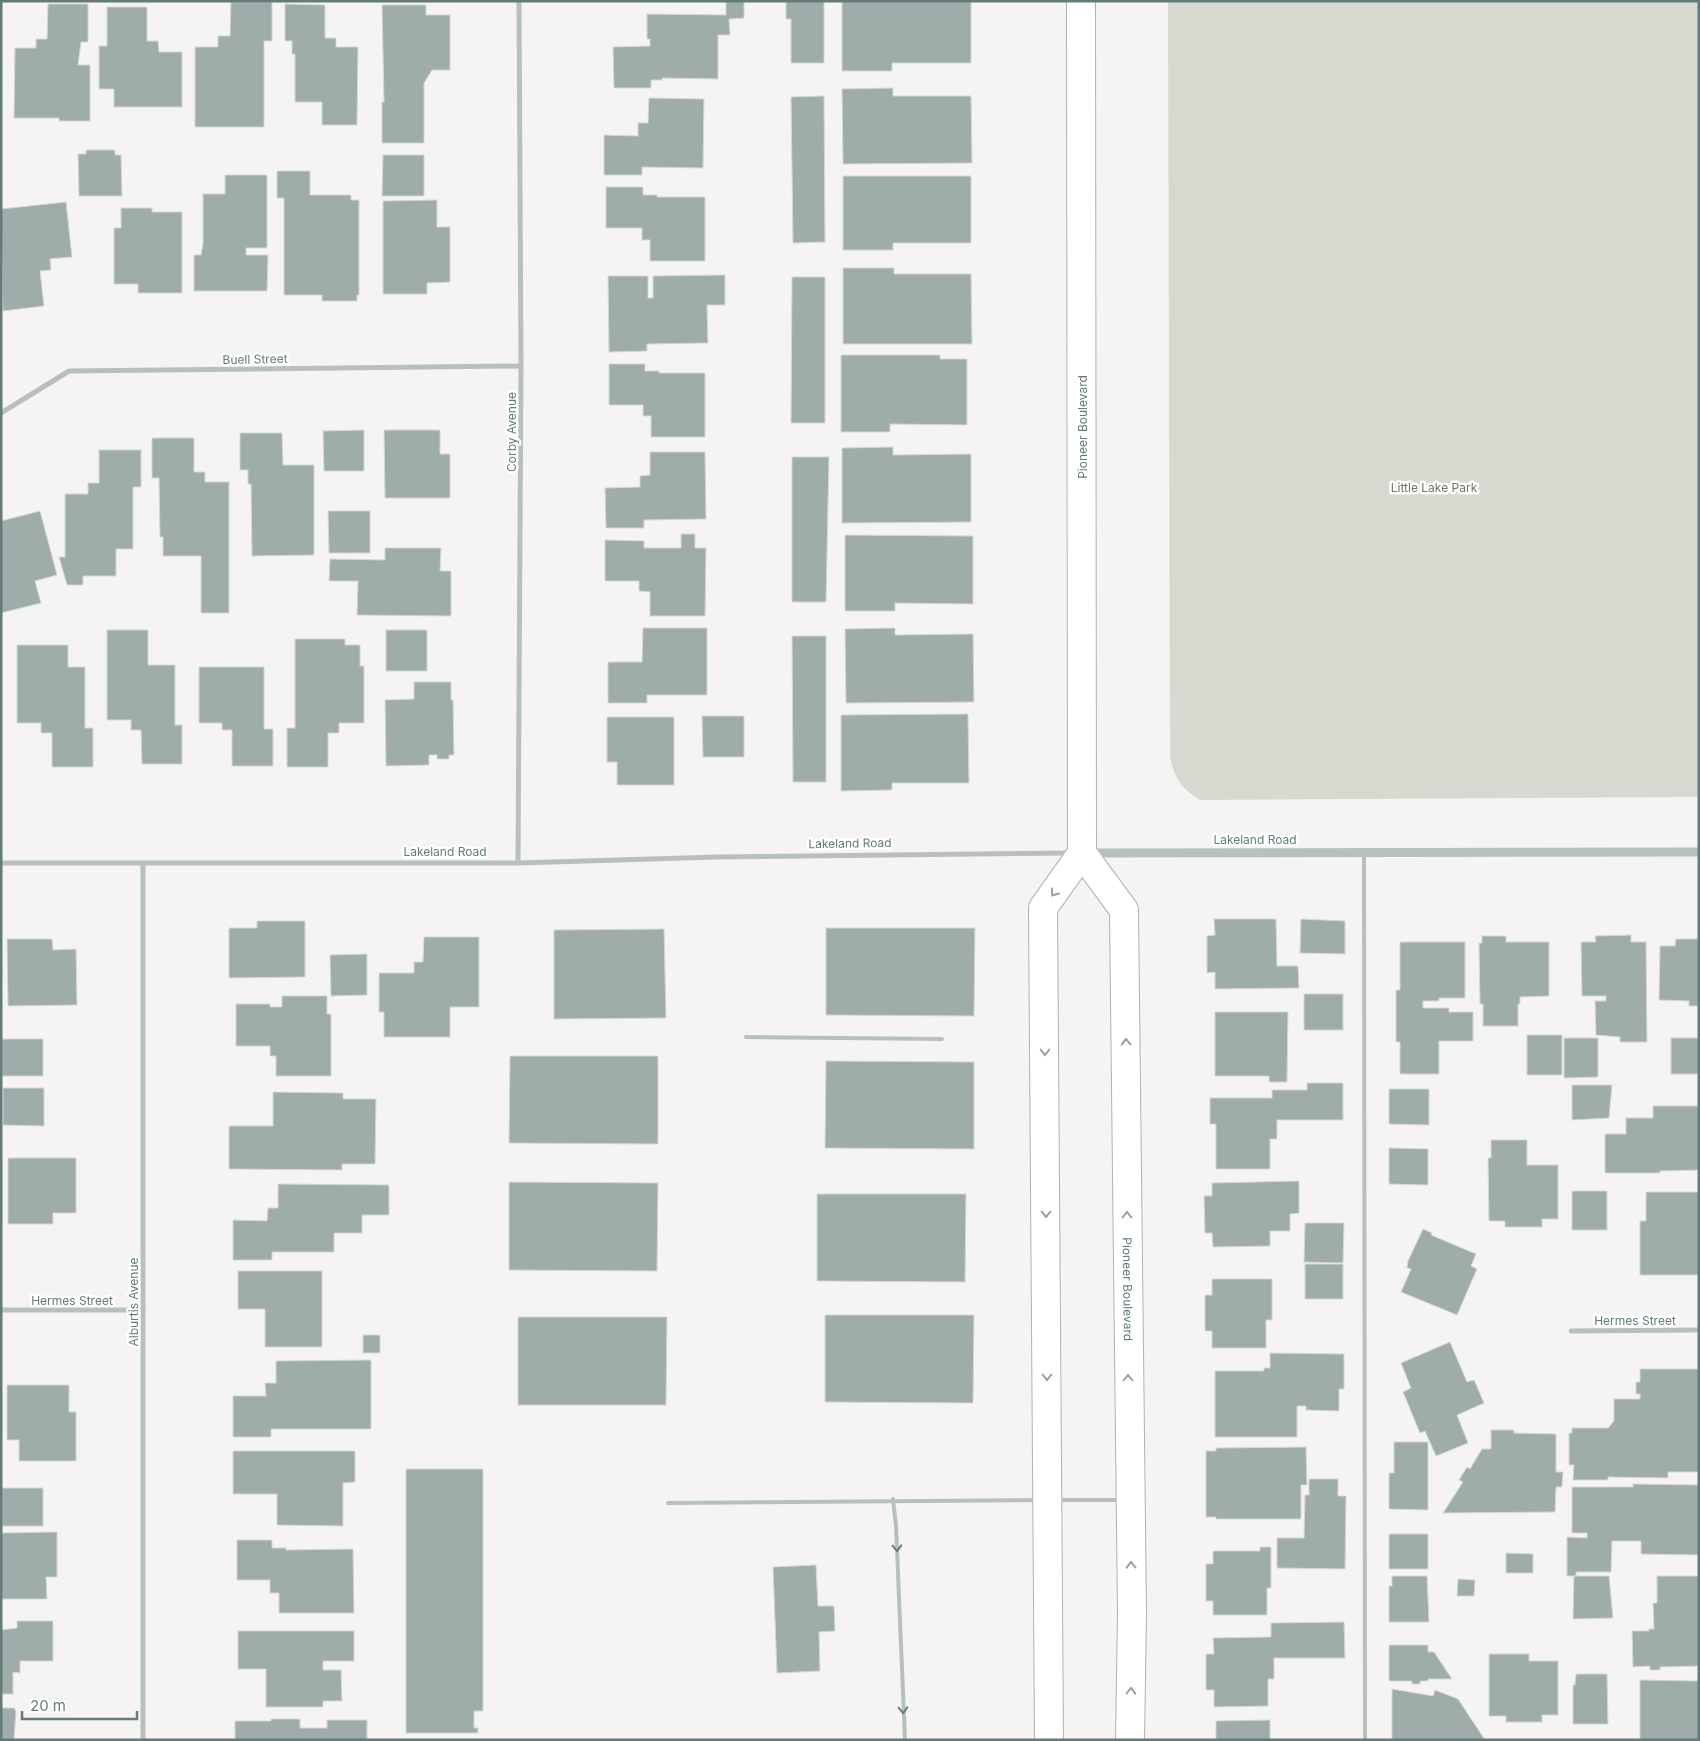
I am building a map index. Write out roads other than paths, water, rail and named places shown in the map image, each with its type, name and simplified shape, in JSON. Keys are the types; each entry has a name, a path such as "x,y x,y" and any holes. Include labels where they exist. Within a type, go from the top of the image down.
{"main road":[{"name":"Pioneer Boulevard","path":"1080,1 1082,853 1124,910 1132,1613 1130,1740"},
{"path":"1049,1740 1043,908 1082,853"}],"street":[{"name":"Corby Avenue","path":"518,863 521,366 519,1"},
{"name":"Buell Street","path":"1,413 69,371 521,366"},
{"name":"Lakeland Road","path":"1,863 518,863 717,856 1364,851 1699,852"},
{"name":"Alburtis Avenue","path":"143,864 143,1740"},
{"name":"Hermes Street","path":"1,1310 143,1310"},
{"name":"Hermes Street","path":"1570,1331 1699,1330"}],"lane":[{"path":"1364,851 1365,1740"},
{"path":"746,1037 942,1039"},
{"path":"893,1499 905,1740"},
{"path":"668,1503 849,1502 893,1499 1130,1501"}],"park label":[{"name":"Little Lake Park","path":"1434,487"}]}
